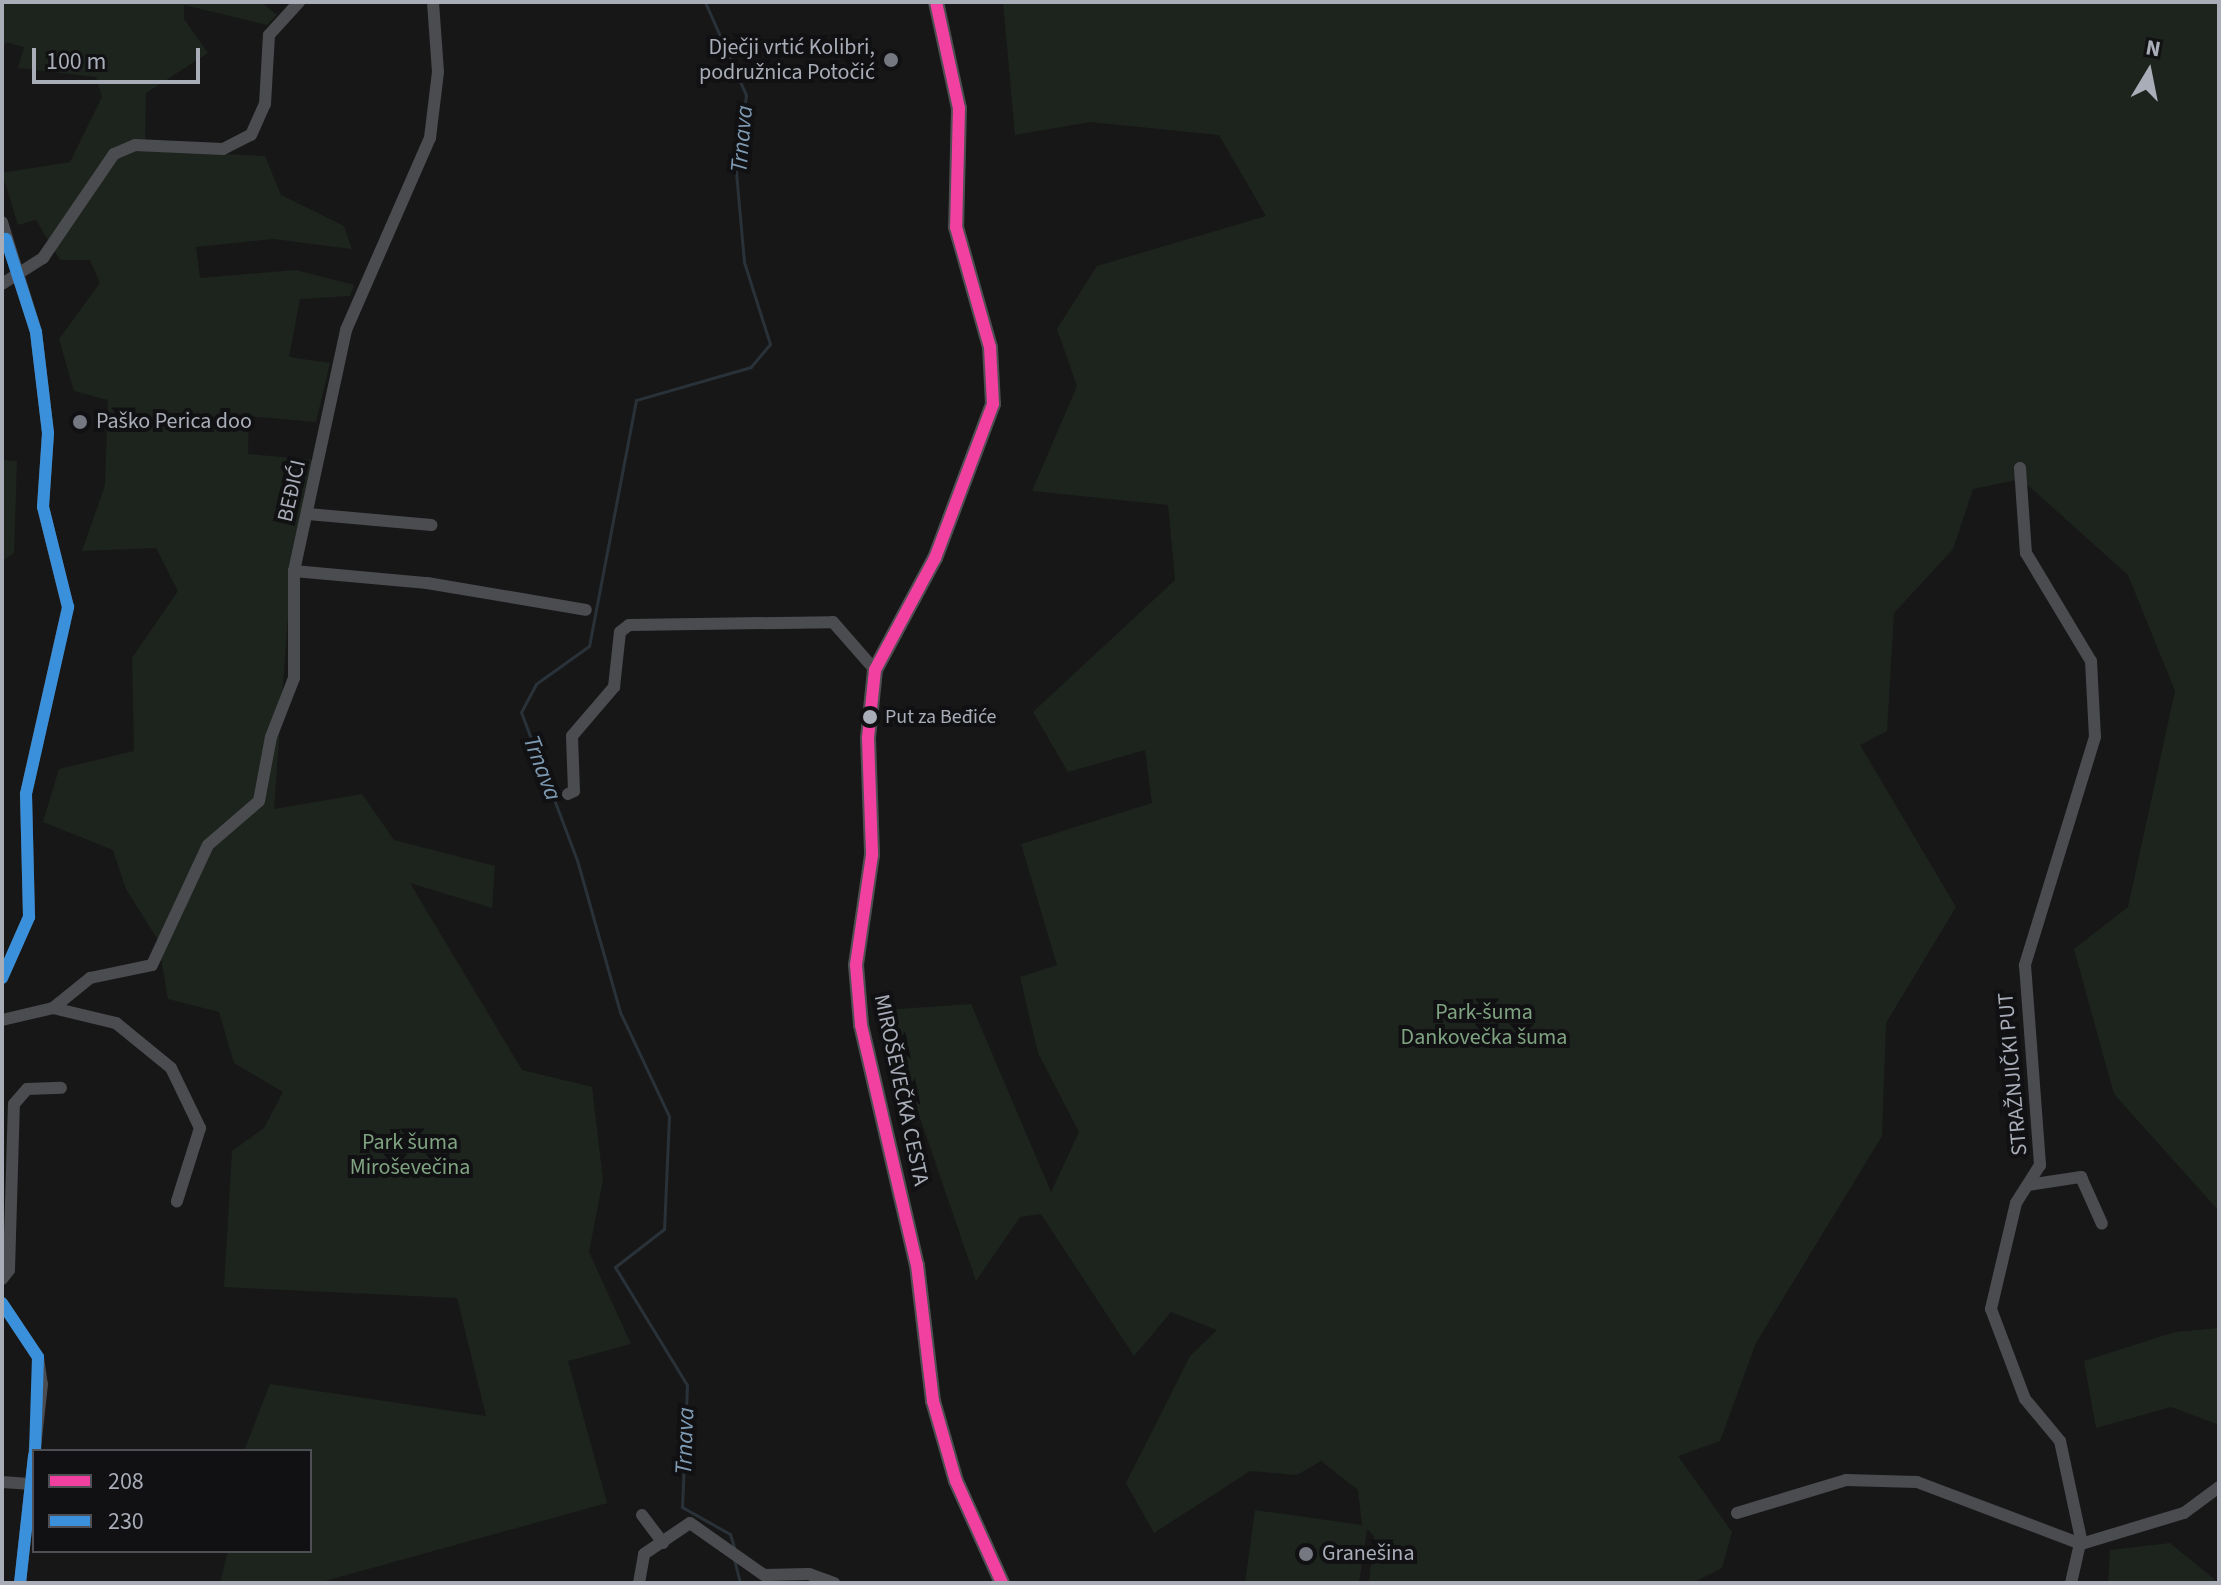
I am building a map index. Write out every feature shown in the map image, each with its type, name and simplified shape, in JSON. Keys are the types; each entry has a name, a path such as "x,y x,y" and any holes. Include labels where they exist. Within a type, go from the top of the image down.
{"main road":[{"name":"MIROŠEVEČKA CESTA","path":"936,2 959,108 956,227 990,347 993,404 935,558 875,670 868,738 872,855 856,965 861,1025 917,1265 943,1442 1002,1583"}],"street":[{"path":"2,284 18,276 64,233 114,154 135,145 223,149 251,135 265,104 269,35 299,2"},
{"name":"BEĐIĆI","path":"53,1008 90,978 152,965 208,845 259,801 271,737 294,678 294,571 346,330 425,159 438,72 433,2"},
{"path":"2,222 36,332 48,433 43,507 68,607 28,781 25,831 29,917 2,978"},
{"name":"STRAŽNJIČKI PUT","path":"2020,468 2026,553 2091,661 2095,737 2025,965 2041,1140 2040,1165 2016,1203 1991,1309 2025,1399 2060,1441 2081,1544 2074,1581"},
{"path":"308,514 432,525"},
{"path":"294,571 427,583 586,610"},
{"path":"568,794 574,791 572,736 614,687 620,632 629,625 833,622 875,670"},
{"path":"2,1020 53,1008 116,1023 171,1068 200,1128 177,1201"},
{"path":"2,1279 9,1270 14,1104 27,1089 61,1088"},
{"path":"2028,1185 2081,1177 2102,1224"},
{"path":"2,1303 38,1357 42,1384 34,1449"},
{"path":"20,1583 32,1461"},
{"path":"1737,1513 1846,1480 1917,1482 2081,1544 2184,1513 2219,1487"},
{"path":"2,1482 29,1484"},
{"path":"642,1515 663,1543"},
{"path":"638,1582 644,1554 690,1523 733,1550 764,1575 809,1574 834,1583"}],"green space":[{"name":"Park šuma Miroševečina","path":"2,2 261,2 277,15 267,25 184,5 184,19 208,53 146,93 145,150 265,156 281,195 344,226 352,249 273,239 196,247 200,278 296,270 354,285 350,296 300,299 289,357 330,363 316,422 249,416 248,454 313,460 291,575 274,809 362,794 394,840 495,866 492,908 410,883 522,1070 592,1087 603,1180 589,1252 631,1344 568,1361 607,1503 318,1583 220,1583 228,1553 312,1553 312,1449 245,1449 270,1384 486,1416 457,1298 224,1287 232,1151 264,1128 283,1092 234,1063 219,1012 168,999 158,940 126,889 113,850 43,822 59,769 134,751 132,658 178,591 156,548 82,551 105,485 108,400 74,391 59,339 100,283 90,260 60,260 36,220 18,225 2,173 70,162 102,97 96,77 18,68 24,47 6,42 2,50"},
{"name":"Park-šuma Dankovečka šuma","path":"1003,2 2219,2 2219,1211 2114,1094 2074,949 2128,907 2175,691 2128,575 2021,479 1973,489 1953,549 1894,613 1887,731 1860,745 1956,907 1886,1023 1882,1136 1756,1343 1720,1441 1678,1456 1732,1532 1722,1568 1693,1583 1369,1583 1374,1536 1367,1529 1359,1583 1245,1583 1255,1510 1362,1525 1358,1490 1321,1461 1297,1475 1250,1471 1154,1533 1126,1483 1190,1356 1217,1330 1171,1312 1134,1356 1041,1214 1020,1217 976,1281 883,1010 971,1004 1051,1192 1079,1132 1038,1053 1020,977 1057,965 1021,844 1152,803 1145,750 1068,772 1033,712 1175,580 1168,505 1032,491 1077,386 1057,329 1097,266 1266,216 1219,135 1090,122 1015,135"},
{"path":"2,460 17,461 14,553 2,561"},
{"path":"2219,1328 2219,1425 2171,1407 2096,1428 2084,1361 2175,1332"},
{"path":"2170,1543 2219,1583 2108,1583 2110,1550"}],"waterway":[{"name":"Trnava","path":"705,2 746,95 736,172 744,262 770,344 751,367 636,400 589,646 536,684 521,712 577,860 620,1012 669,1116 664,1229 615,1267 687,1385 682,1507 730,1534 734,1547"},
{"name":"Trnava","path":"734,1559 740,1583"}],"transit line":[{"name":"208","path":"936,2 959,108 956,227 990,347 993,404 935,558 875,670 868,738 872,855 856,965 861,1025 917,1265 933,1401 956,1481 1002,1583"},
{"name":"230","path":"2,978 29,917 26,794 68,607 43,507 48,433 36,332 6,239"},
{"name":"230","path":"2,1303 38,1357 35,1449"},
{"name":"230","path":"20,1583 32,1474"}],"place":[{"name":"Dječji vrtić Kolibri, podružnica Potočić","path":"891,60"},
{"name":"Paško Perica doo","path":"80,422"},
{"name":"Put za Beđiće","path":"870,717"},
{"name":"Granešina","path":"1306,1554"}]}
